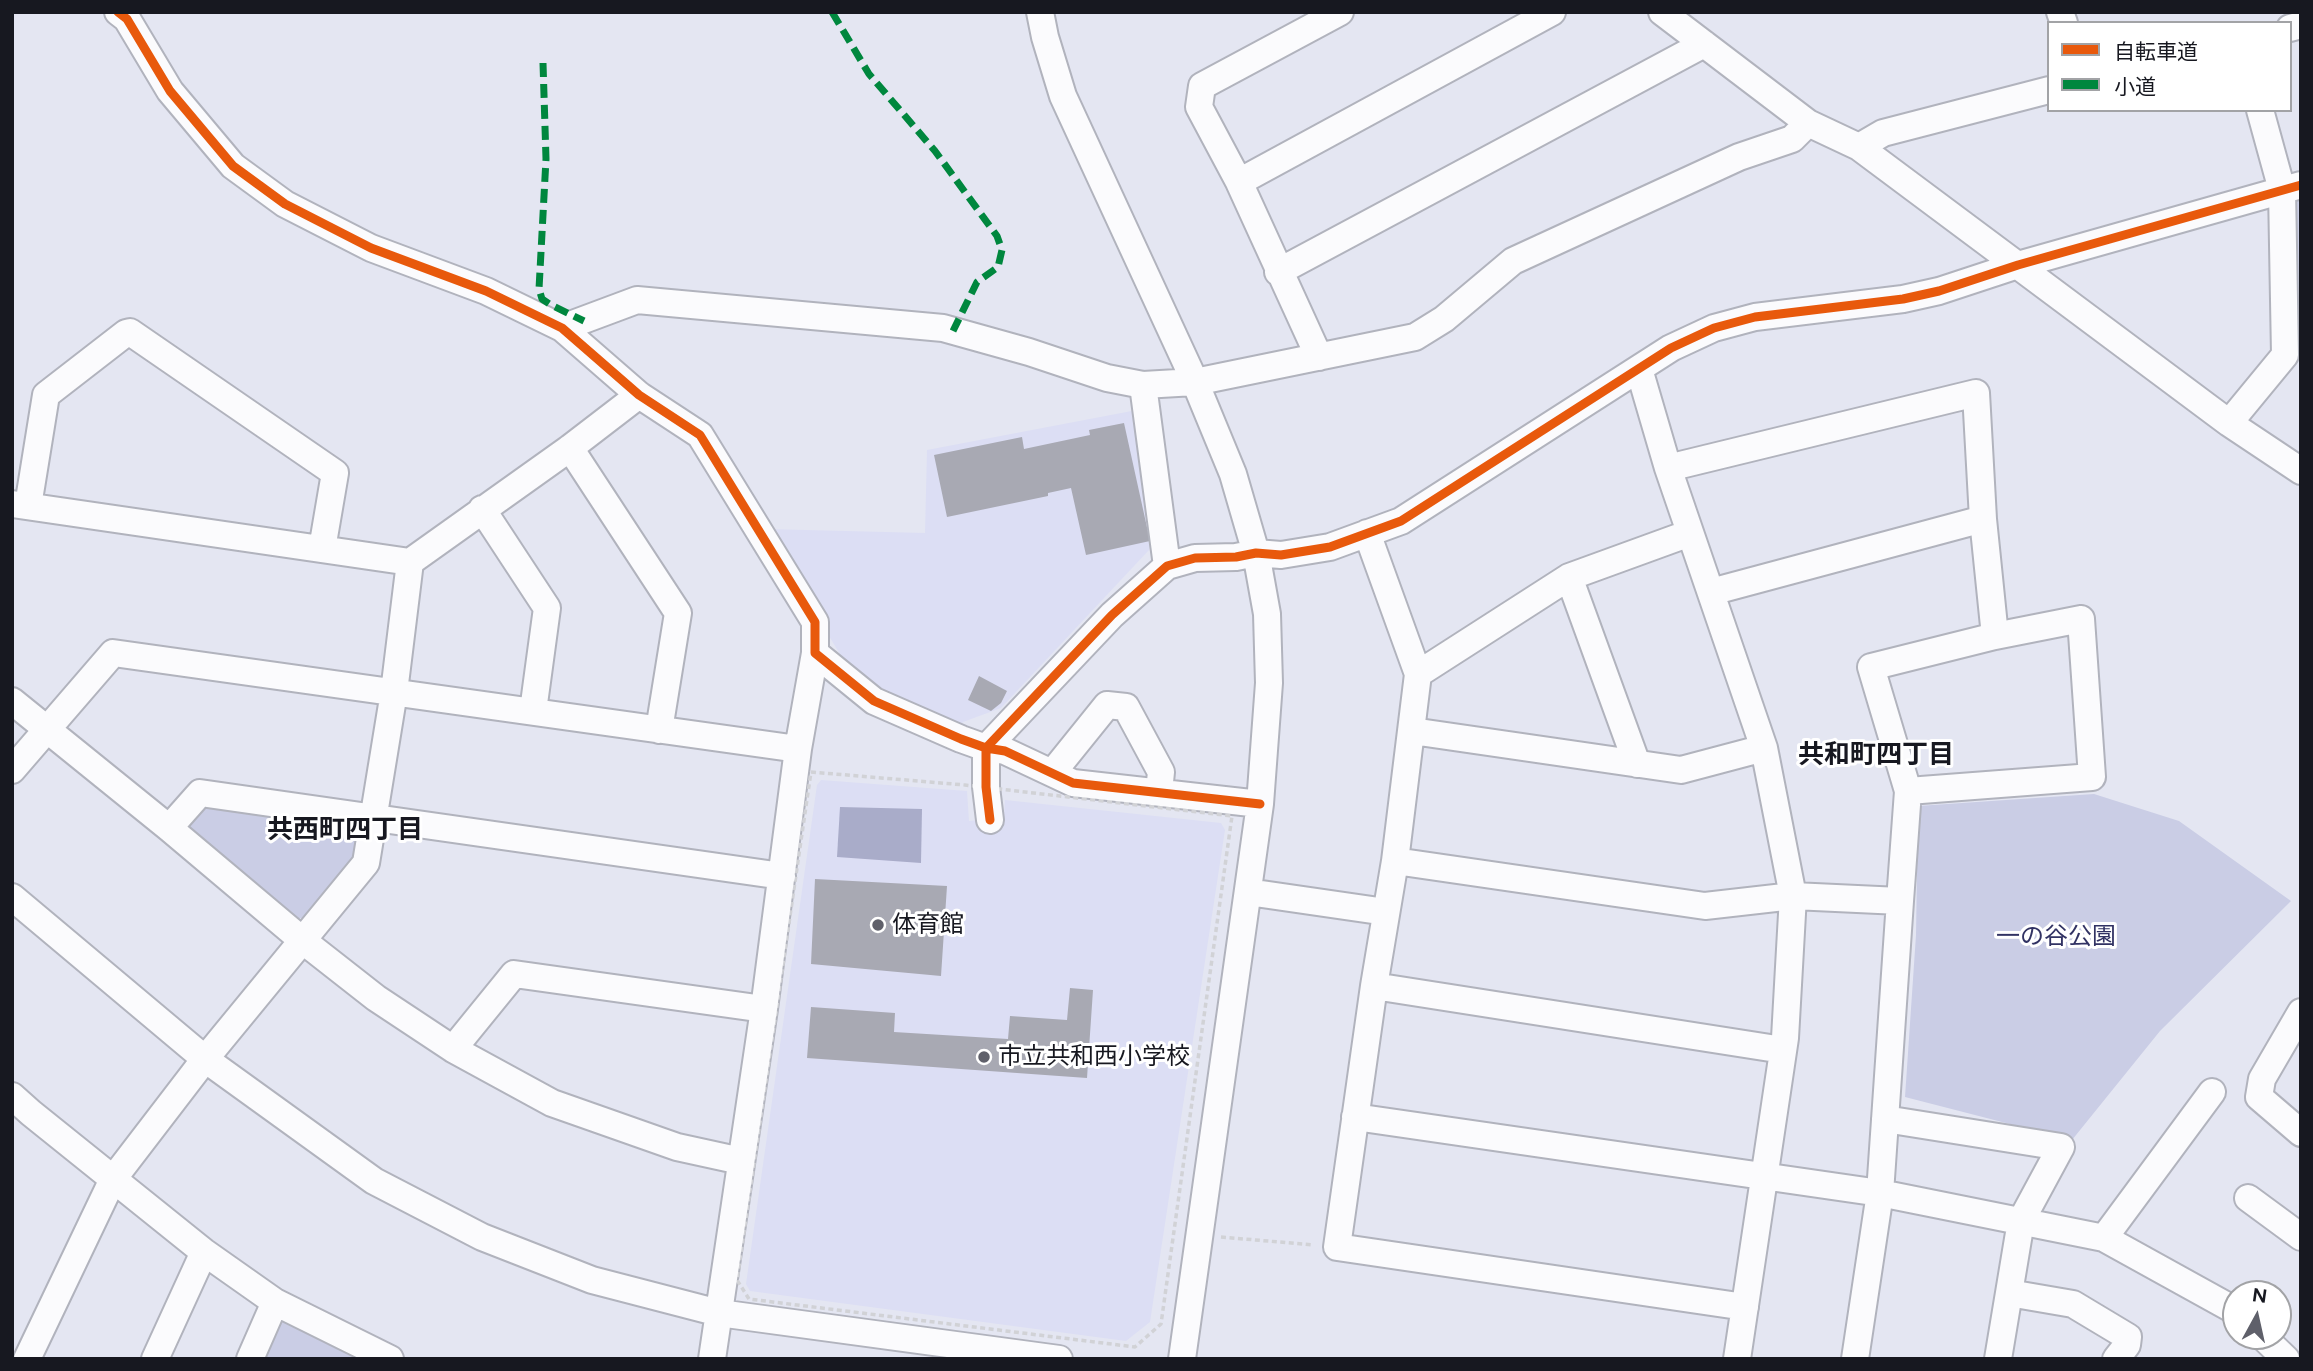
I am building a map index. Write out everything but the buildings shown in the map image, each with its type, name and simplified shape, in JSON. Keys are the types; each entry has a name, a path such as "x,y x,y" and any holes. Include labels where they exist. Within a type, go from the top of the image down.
{"street":[{"path":"118,12 127,19 170,91 233,166 285,204 371,248 486,291 562,328 639,395 700,435 815,622 815,653 712,1359"},
{"path":"1041,12 1045,37 1063,96 1195,382 1233,474 1256,554 1267,614 1269,683 1260,804 1182,1359"},
{"path":"1319,357 1239,182 1199,107 1202,86 1340,12"},
{"path":"1239,182 1552,12"},
{"path":"1662,12 1808,123 1859,147 2229,423 2301,471"},
{"path":"1278,272 1704,44"},
{"path":"1859,147 1883,133 2047,91"},
{"path":"2229,423 2293,356 2291,188 2261,112"},
{"path":"562,328 637,300 943,328 1029,352 1107,378 1143,385 1195,382 1415,337 1444,320 1513,261 1740,158 1792,139 1808,123"},
{"path":"990,820 986,787 986,748 1112,615 1167,566 1195,558 1281,555 1331,547 1401,521 1671,348 1714,328 1755,317 1939,292 2018,265 2291,188"},
{"path":"322,550 335,473 131,332 126,333 46,395 20,505 322,550 410,562 570,448 639,395"},
{"path":"1639,369 1668,468 1764,748 1793,896 1783,1050 1737,1359"},
{"path":"1143,385 1167,566"},
{"path":"1668,468 1976,393 1983,519 1995,636"},
{"path":"570,448 678,613 659,730"},
{"path":"482,509 547,608 533,711"},
{"path":"1711,592 1983,519"},
{"path":"1367,533 1419,674 1395,861 1374,986 1337,1247 1745,1307"},
{"path":"1419,674 1569,577 1690,533"},
{"path":"27,1359 113,1178 205,1059 366,863 394,692 410,562"},
{"path":"1569,577 1637,764"},
{"path":"1855,1359 1880,1193 1908,791 1871,667 1995,636 2081,619 2091,777 1908,791"},
{"path":"12,770 113,653 799,749"},
{"path":"815,653 874,701 986,748 1005,751 1073,783 1260,804"},
{"path":"12,701 302,940 376,998 453,1049 552,1103 677,1147 741,1161"},
{"path":"1053,772 1107,705 1126,707 1161,772 1159,792"},
{"path":"1412,731 1681,770 1764,748"},
{"path":"169,828 200,793 782,876"},
{"path":"1395,861 1705,906 1793,896 1900,901"},
{"path":"1248,892 1386,912"},
{"path":"12,897 205,1059 374,1181 482,1237 593,1280 719,1313 1059,1359"},
{"path":"453,1049 513,974 764,1009"},
{"path":"1374,986 1783,1050"},
{"path":"2301,1012 2262,1079 2259,1097 2301,1133"},
{"path":"2104,1238 2212,1092"},
{"path":"18,1110 113,1178 204,1252 275,1302 390,1359"},
{"path":"1355,1117 1880,1193 2104,1238 2222,1303"},
{"path":"1885,1119 2061,1147 2021,1221 1998,1359"},
{"path":"2248,1198 2301,1237"},
{"path":"155,1359 204,1252"},
{"path":"2009,1293 2073,1304 2129,1337 2127,1345 2116,1359"},
{"path":"250,1359 275,1302"},
{"path":"2297,1359 2301,1353"}],"path":[{"path":"811,772 986,787 1232,816 1161,1324 1135,1347 750,1299 737,1280 811,772"},
{"path":"1198,1231 1222,1237 1337,1247"}],"shaded area":[{"path":"1137,410 1155,536 1149,550 1001,708 963,722 958,729 874,690 850,671 765,529 925,533 927,450"},
{"name":"市立共和西小学校","path":"821,780 967,791 969,821 1004,817 1005,800 1221,823 1225,830 1150,1322 1126,1341 750,1291 746,1284 817,785"},
{"path":"840,807 922,809 921,863 837,857"}],"green space":[{"path":"2301,197 2301,345 2292,339 2290,208"},
{"name":"一の谷公園","path":"2094,794 2179,821 2291,901 2160,1031 2072,1140 1905,1097 1916,935 1918,806"},
{"path":"208,804 358,826 354,860 305,917 294,920 186,830 185,820"},
{"path":"288,1318 366,1359 261,1359 279,1320"}],"marked path":[{"path":"832,12 869,74 935,151 997,236 1002,250 998,267 977,282 953,331"},
{"path":"543,63 546,159 539,289 542,299 584,321"}],"cycle path":[{"path":"118,12 127,19 170,91 233,166 285,204 371,248 486,291 562,328 639,395 700,435 815,622 815,653 874,701 961,739 986,748 1005,751 1073,783 1260,804"},
{"path":"990,820 986,787 986,748 1112,615 1167,566 1195,558 1236,557 1256,553 1281,555 1330,547 1401,521 1671,348 1714,328 1755,317 1903,299 1939,291 2018,265 2301,185"}],"place":[{"name":"体育館","path":"878,925"},
{"name":"市立共和西小学校","path":"984,1057"}],"district":[{"name":"共和町四丁目","path":"1876,755"},
{"name":"共西町四丁目","path":"345,830"}]}
